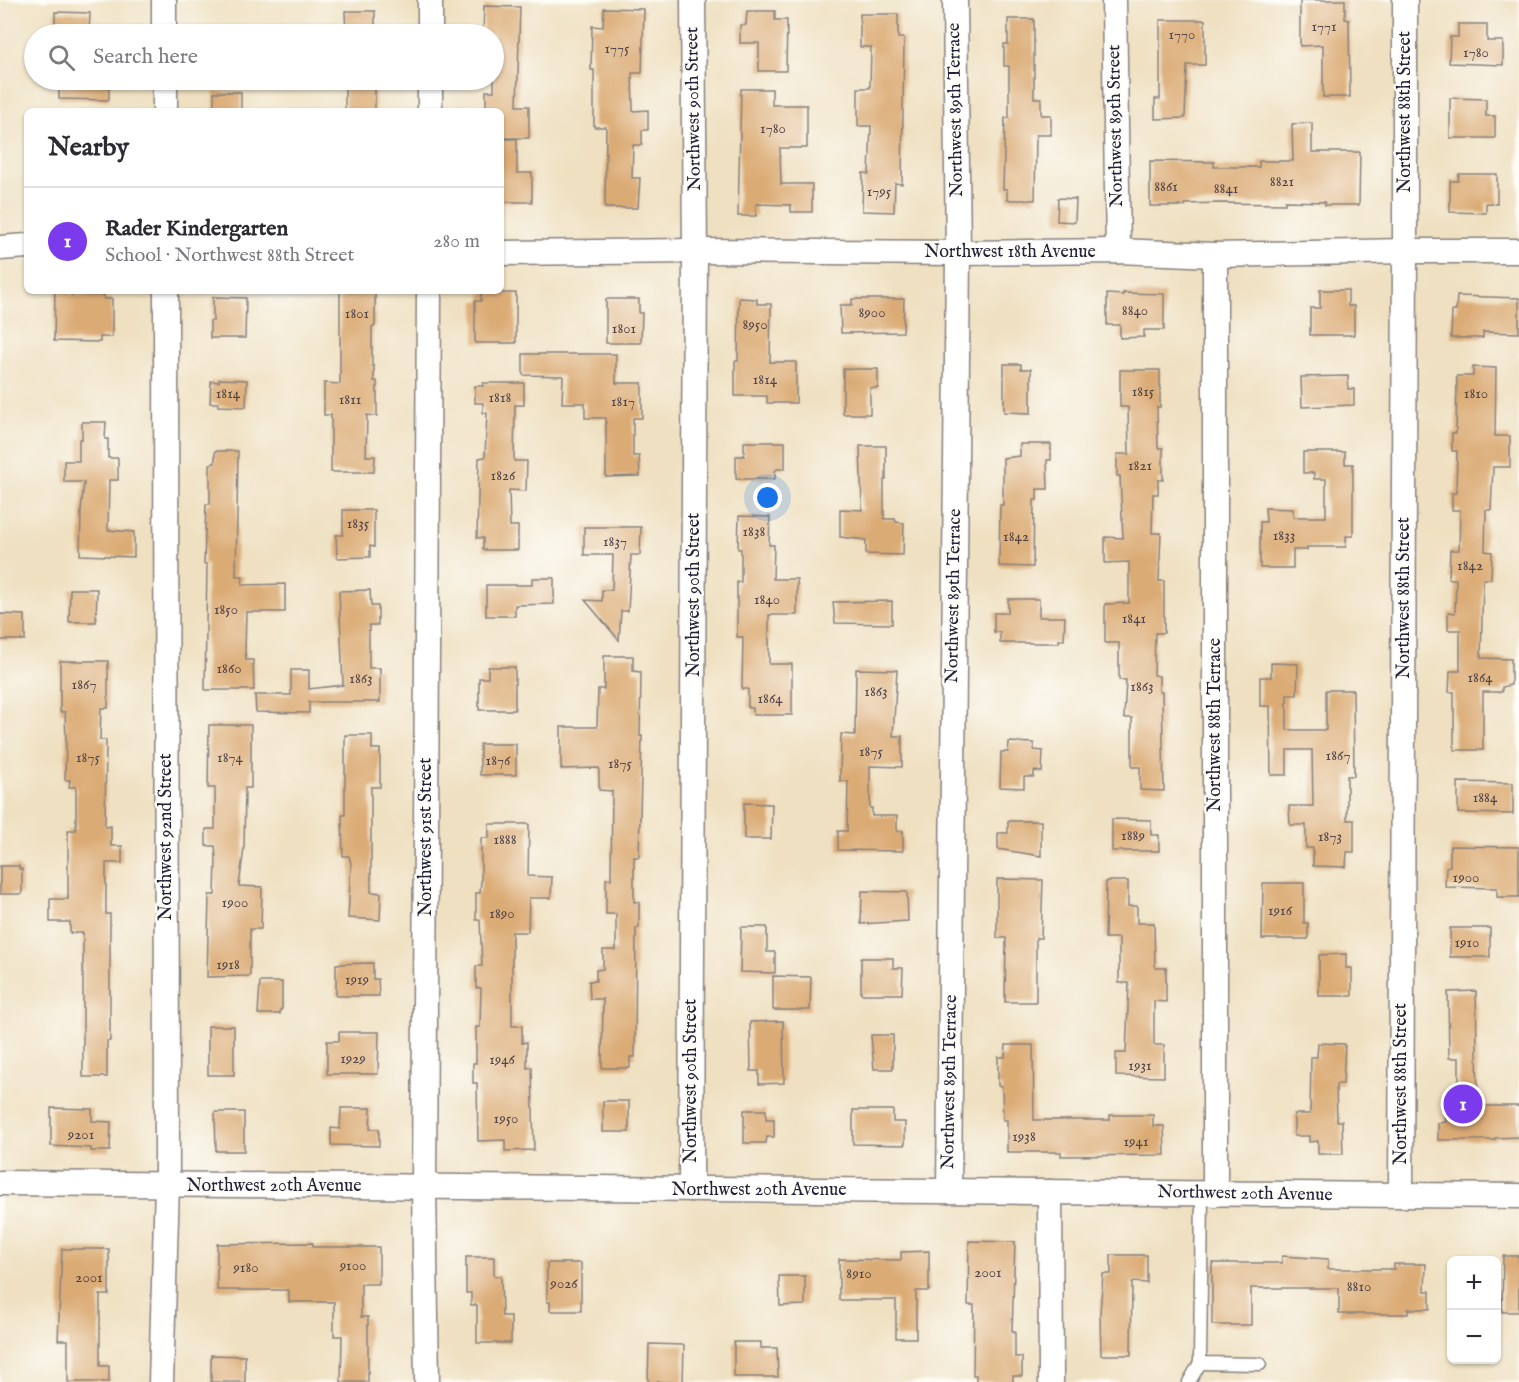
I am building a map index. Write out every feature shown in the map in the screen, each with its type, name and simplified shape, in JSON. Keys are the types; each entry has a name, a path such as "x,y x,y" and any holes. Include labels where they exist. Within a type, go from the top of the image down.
{"street":[{"path":"164,0 164,24"},
{"path":"430,0 430,24"},
{"name":"Northwest 90th Street","path":"691,1189 695,251 693,0"},
{"name":"Northwest 89th Terrace","path":"948,1191 957,253 955,0"},
{"name":"Northwest 89th Street","path":"1114,0 1118,251"},
{"name":"Northwest 88th Street","path":"1401,1195 1406,251 1405,0"},
{"path":"165,90 165,108"},
{"path":"430,90 430,108"},
{"path":"0,248 24,246"},
{"name":"Northwest 18th Avenue","path":"504,253 1118,251 1215,255 1519,251"},
{"name":"Northwest 88th Terrace","path":"1208,1194 1215,255"},
{"name":"Northwest 92nd Street","path":"161,1382 166,1185 166,294"},
{"name":"Northwest 91st Street","path":"427,1382 424,1187 429,294"},
{"name":"Northwest 20th Avenue","path":"0,1183 1519,1196"},
{"path":"1050,1192 1051,1382"}],"lane":[{"path":"1189,1382 1200,1363 1208,1194"},
{"path":"1200,1363 1260,1364"}],"building":[{"path":"1300,0 1345,0 1345,19 1349,20 1350,97 1323,97 1323,45 1300,46"},
{"path":"484,6 520,7 517,106 529,106 529,138 504,138 504,108 486,108 486,91 504,90 504,24 483,24"},
{"path":"604,8 644,9 642,73 632,73 633,111 648,110 648,130 642,130 642,145 633,145 632,178 640,178 638,208 605,208 606,127 594,127 594,70 591,70 592,26 603,27"},
{"path":"345,11 375,11 375,24 346,24"},
{"path":"747,11 775,11 775,20 787,20 786,71 759,71 759,43 740,43 740,25 746,25"},
{"path":"55,12 90,13 89,24 55,24"},
{"path":"860,14 898,14 898,38 904,38 902,184 895,183 894,212 862,211 863,173 869,174 871,126 858,126 858,88 870,88 871,47 860,47"},
{"path":"1008,19 1034,19 1034,98 1041,98 1041,115 1051,115 1051,135 1036,135 1035,200 1007,200 1007,189 1003,189 1005,118 1009,118 1009,66 1004,66 1004,44 1008,44"},
{"path":"1160,20 1205,20 1205,65 1187,65 1185,118 1155,119 1155,99 1160,99"},
{"path":"1458,24 1487,24 1487,41 1503,41 1503,65 1449,63 1450,37 1458,37"},
{"path":"741,89 772,89 772,105 807,105 807,148 780,148 781,184 812,184 812,212 791,212 791,205 756,204 756,216 738,216"},
{"path":"59,90 109,90 109,100 59,99"},
{"path":"345,90 375,90 375,108 345,108"},
{"path":"214,92 241,92 241,108 214,108"},
{"path":"1450,98 1486,99 1486,116 1495,116 1495,138 1450,138"},
{"path":"1312,123 1312,152 1360,152 1359,205 1325,205 1325,202 1285,201 1285,204 1220,203 1150,206 1150,161 1214,162 1214,167 1259,167 1259,161 1293,161 1292,124"},
{"path":"504,139 517,139 517,173 532,173 532,202 504,202"},
{"path":"1459,174 1497,174 1497,204 1486,203 1486,213 1450,212 1450,181 1458,181"},
{"path":"1058,198 1076,199 1075,222 1057,221"},
{"path":"1320,290 1348,290 1348,306 1354,306 1354,335 1310,335 1310,308 1320,308"},
{"path":"516,293 516,343 475,343 475,301 481,301 481,294"},
{"path":"1123,293 1164,294 1164,330 1144,330 1144,337 1120,338 1120,325 1107,325 1107,294 1123,295"},
{"path":"55,294 104,295 104,299 112,299 112,337 100,337 100,342 54,341"},
{"path":"340,294 375,294 372,366 374,366 374,381 377,381 377,416 367,415 366,456 375,456 374,472 331,472 331,415 324,415 324,383 340,384"},
{"path":"1457,296 1519,298 1519,333 1483,332 1483,338 1451,338 1452,311 1456,311"},
{"path":"213,297 246,298 245,338 210,338"},
{"path":"739,298 757,299 757,304 771,304 770,362 796,362 796,403 767,403 767,396 735,396"},
{"path":"606,299 639,299 639,313 642,313 641,343 606,343"},
{"path":"852,299 904,299 903,332 841,333 840,305 852,305"},
{"path":"523,354 616,354 616,383 642,383 642,418 633,418 633,456 639,456 640,476 606,477 606,418 585,418 585,403 562,403 563,376 523,375"},
{"path":"1004,364 1021,364 1021,369 1031,369 1031,413 1004,412"},
{"path":"1473,367 1496,368 1495,436 1510,436 1510,467 1493,467 1491,510 1486,510 1485,551 1492,552 1491,579 1483,579 1481,658 1511,659 1511,685 1502,687 1502,692 1483,692 1483,750 1454,750 1454,692 1449,692 1450,671 1460,671 1460,630 1448,630 1448,612 1455,613 1456,579 1449,579 1450,550 1459,550 1460,510 1452,510 1452,493 1456,493 1457,451 1452,451 1452,433 1456,433 1457,376 1473,376"},
{"path":"843,369 878,369 878,388 870,388 870,414 843,414"},
{"path":"1120,370 1160,370 1160,407 1157,407 1158,448 1163,448 1163,480 1158,480 1158,494 1153,494 1152,533 1161,533 1159,581 1164,581 1164,633 1155,633 1154,675 1159,676 1159,692 1162,692 1164,791 1140,790 1140,767 1132,767 1132,718 1124,718 1126,680 1119,680 1119,643 1105,643 1105,604 1129,603 1129,562 1105,563 1105,537 1123,538 1117,454 1129,454 1128,407 1120,407"},
{"path":"1348,376 1348,389 1354,389 1354,405 1302,407 1301,377"},
{"path":"219,379 247,380 246,407 218,406 218,403 210,403 211,381 219,382"},
{"path":"483,383 524,383 524,405 515,405 514,461 527,461 526,491 509,490 510,526 518,526 518,550 483,550 483,538 477,538 479,458 485,457 487,413 483,413 483,403 475,403 475,386 483,386"},
{"path":"82,422 106,422 105,439 108,439 108,458 118,458 118,480 109,480 108,530 134,532 134,557 80,555 84,482 64,482 64,461 79,461"},
{"path":"744,442 785,442 785,469 775,471 775,479 736,479 736,456 744,456"},
{"path":"1020,444 1051,444 1051,460 1047,460 1048,489 1037,489 1037,500 1034,500 1033,567 999,566 1003,458 1020,456"},
{"path":"860,446 886,446 884,519 895,519 896,522 904,523 903,555 866,554 866,540 840,537 840,509 862,510"},
{"path":"215,451 238,451 236,576 243,576 242,585 285,584 285,612 246,612 245,651 246,660 253,660 254,690 205,690 206,504 210,504 210,464 215,463"},
{"path":"1303,452 1345,452 1345,464 1353,464 1353,536 1346,536 1346,547 1307,547 1307,550 1293,550 1293,568 1260,568 1260,522 1266,522 1265,508 1293,509 1293,517 1326,517 1326,479 1314,479 1314,473 1303,473"},
{"path":"343,510 374,510 374,547 370,546 370,557 337,558 336,535 343,535"},
{"path":"739,516 770,517 769,545 774,545 773,579 797,579 797,615 769,615 769,664 792,664 792,715 753,715 753,708 748,708 748,689 742,689 743,637 737,637 737,582 741,582 741,549 738,549"},
{"path":"584,527 641,527 640,555 631,555 628,611 621,611 619,640 585,600 602,601 602,590 612,590 613,555 584,555"},
{"path":"532,578 554,578 554,604 515,605 515,616 486,616 486,585 532,585"},
{"path":"70,589 97,589 96,622 69,622"},
{"path":"370,590 371,606 378,606 378,625 369,625 369,668 380,668 380,702 309,702 309,713 256,712 255,695 291,695 291,670 309,670 309,689 343,685 339,591"},
{"path":"1008,599 1039,599 1039,617 1065,617 1064,640 1059,640 1059,643 1000,643 1000,632 994,632 994,613 1008,613"},
{"path":"892,601 892,624 835,623 833,602"},
{"path":"0,614 25,615 25,640 0,640"},
{"path":"604,656 633,656 633,671 641,672 639,857 634,857 634,902 639,902 639,928 636,928 635,1057 630,1057 630,1068 602,1068 603,999 590,999 589,981 596,981 596,970 603,969 603,950 616,950 616,914 606,914 606,879 611,879 612,791 599,790 599,768 561,769 561,727 597,727 598,689 604,689"},
{"path":"60,661 108,661 108,708 101,708 100,740 106,740 105,827 111,826 111,846 122,846 122,863 106,863 106,914 110,914 110,1041 107,1041 107,1077 83,1077 83,933 70,933 70,922 50,922 50,899 68,899 68,830 76,830 76,787 69,787 70,780 65,780 65,712 60,712"},
{"path":"1271,663 1298,664 1297,695 1287,695 1287,730 1326,730 1326,690 1353,690 1354,776 1347,776 1347,820 1354,820 1354,852 1347,852 1346,867 1313,866 1313,848 1306,848 1306,825 1290,825 1289,806 1313,806 1312,750 1287,750 1287,775 1271,775 1270,706 1260,706 1260,677 1271,677"},
{"path":"488,667 515,667 515,710 479,710 479,678 488,678"},
{"path":"856,669 897,670 893,736 902,736 902,767 870,766 870,808 872,808 872,816 897,816 897,831 903,831 903,851 838,850 838,831 847,831 848,781 840,781 841,734 855,735"},
{"path":"209,725 251,725 251,788 245,788 244,848 239,886 262,887 261,929 250,929 250,976 207,977 209,895 215,895 216,858 215,846 206,846 206,829 215,829 215,788 208,788"},
{"path":"345,735 372,735 372,749 380,749 380,787 371,787 371,892 381,893 380,920 348,918 351,863 349,856 343,856 342,815 345,815"},
{"path":"1009,742 1034,743 1034,750 1043,751 1042,772 1034,771 1034,777 1024,777 1024,788 1000,787 1001,752 1008,752"},
{"path":"480,744 516,744 516,775 480,775"},
{"path":"1458,782 1513,783 1513,814 1458,813"},
{"path":"744,803 772,804 771,839 744,839"},
{"path":"1112,819 1151,820 1151,835 1159,835 1159,851 1112,851"},
{"path":"1008,821 1041,821 1041,856 998,849 998,833 1008,833"},
{"path":"489,824 529,824 528,876 552,877 551,898 529,898 528,932 512,932 512,1026 522,1026 522,1043 527,1042 527,1068 532,1067 534,1150 505,1151 505,1140 478,1141 477,1083 473,1083 473,1063 476,1063 476,1027 480,1027 481,988 476,988 476,966 482,966 480,920 476,920 476,893 480,893 481,838 489,838"},
{"path":"1450,846 1519,847 1519,897 1497,897 1497,888 1445,887 1446,867 1450,866"},
{"path":"0,866 19,866 19,869 22,869 22,894 0,894"},
{"path":"997,879 1043,880 1041,938 1036,938 1036,1002 1005,1002 1006,938 997,938"},
{"path":"1106,881 1128,881 1128,906 1137,906 1137,923 1154,923 1155,968 1166,968 1166,1002 1154,1001 1154,1045 1164,1045 1164,1077 1116,1076 1116,1053 1126,1053 1129,983 1119,983 1119,938 1105,938"},
{"path":"1263,883 1304,883 1304,923 1308,923 1308,939 1262,939"},
{"path":"862,891 907,892 908,921 861,924"},
{"path":"741,927 767,927 767,952 775,952 775,973 740,972"},
{"path":"1450,928 1490,928 1490,957 1450,957"},
{"path":"1346,954 1346,968 1352,968 1352,996 1319,996 1319,955"},
{"path":"861,958 893,958 893,968 903,968 902,994 861,994"},
{"path":"373,963 373,979 378,979 379,996 336,996 336,964"},
{"path":"773,976 811,977 810,1010 773,1010"},
{"path":"260,982 282,982 280,1014 258,1014"},
{"path":"1476,991 1478,1106 1519,1106 1519,1137 1495,1138 1495,1140 1438,1140 1438,1123 1446,1122 1446,1106 1459,1106 1459,1058 1449,1058 1448,992"},
{"path":"783,1021 784,1083 759,1084 759,1071 751,1071 750,1022"},
{"path":"208,1026 234,1026 234,1075 208,1075"},
{"path":"339,1032 379,1032 378,1074 327,1074 327,1041 339,1041"},
{"path":"871,1035 893,1035 893,1069 874,1069"},
{"path":"1318,1043 1345,1044 1343,1084 1336,1084 1337,1121 1342,1121 1343,1154 1318,1154 1318,1141 1309,1142 1309,1136 1294,1136 1294,1114 1310,1114 1311,1057 1317,1057"},
{"path":"1006,1045 1033,1045 1034,1120 1110,1120 1110,1115 1153,1115 1153,1126 1164,1126 1165,1155 1061,1156 1061,1152 1007,1152 1007,1120 1003,1120 1002,1086 998,1086 998,1057 1005,1057"},
{"path":"603,1101 629,1101 629,1132 603,1132"},
{"path":"51,1108 92,1109 92,1121 111,1122 110,1151 51,1146"},
{"path":"341,1108 371,1108 370,1129 379,1129 379,1146 331,1145 331,1128 340,1129"},
{"path":"744,1110 766,1110 766,1119 774,1119 774,1137 767,1137 766,1143 744,1143"},
{"path":"853,1110 893,1110 893,1122 905,1122 905,1145 853,1144"},
{"path":"215,1112 244,1112 244,1151 216,1151"},
{"path":"969,1241 1015,1242 1012,1332 1015,1332 1015,1357 1022,1357 1022,1376 1013,1376 1013,1382 976,1382 976,1375 973,1375 974,1305 968,1305"},
{"path":"313,1243 313,1247 379,1247 379,1284 361,1284 361,1317 368,1317 368,1382 341,1382 342,1336 334,1336 334,1302 289,1302 289,1290 217,1290 217,1244"},
{"path":"62,1249 109,1249 109,1295 100,1295 100,1366 109,1366 109,1382 68,1382 68,1340 58,1340"},
{"path":"929,1251 929,1291 916,1291 916,1338 896,1338 896,1300 839,1300 839,1259 901,1260 901,1252"},
{"path":"1111,1255 1147,1255 1147,1283 1132,1282 1131,1355 1101,1355 1100,1313 1103,1274 1111,1274"},
{"path":"1282,1256 1328,1259 1328,1269 1394,1269 1394,1264 1426,1264 1425,1291 1430,1291 1430,1309 1408,1309 1408,1314 1339,1314 1339,1288 1251,1288 1251,1325 1212,1325 1212,1263 1282,1263"},
{"path":"1503,1256 1519,1256 1519,1312 1502,1312"},
{"path":"466,1257 494,1257 494,1276 501,1276 502,1316 511,1316 511,1343 477,1343 477,1305 471,1305 471,1293 466,1293"},
{"path":"547,1263 581,1263 581,1311 550,1311 550,1302 547,1302"},
{"path":"779,1276 805,1276 805,1305 780,1306"},
{"path":"734,1342 761,1342 761,1348 777,1348 778,1377 734,1377"},
{"path":"649,1344 684,1345 683,1382 648,1382"},
{"path":"211,1355 245,1356 245,1382 211,1382"}],"place":[{"name":"Rader Kindergarten","path":"1463,1104"}]}
